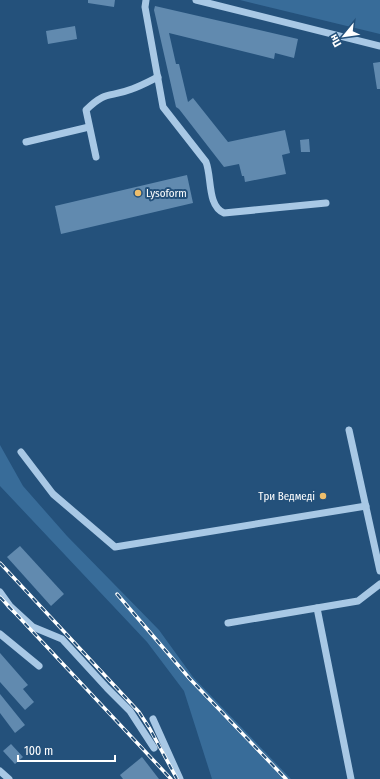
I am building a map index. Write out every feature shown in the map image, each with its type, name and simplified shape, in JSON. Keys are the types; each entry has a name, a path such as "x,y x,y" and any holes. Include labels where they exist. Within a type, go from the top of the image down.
{"street":[{"path":"146,0 145,7 163,107 206,162 209,170 214,204 218,210 224,213 326,203"},
{"path":"196,0 380,46"},
{"path":"96,157 85,111 95,101 107,94 132,89 158,77"},
{"path":"26,142 89,127"},
{"path":"349,430 380,571"},
{"path":"22,452 53,494 115,547 366,506"},
{"path":"228,623 358,601 380,584"},
{"path":"0,592 10,606 33,627 62,639 130,711 154,748"},
{"path":"317,608 351,779"},
{"path":"0,634 39,666"},
{"path":"153,719 180,779"},
{"path":"0,771 9,779"}],"shaded area":[{"path":"240,0 380,0 380,34"},
{"path":"0,445 23,486 67,536 159,630 193,677 291,779 212,779 184,691 147,642 0,486"}],"building":[{"path":"88,0 115,0 114,7 88,3"},
{"path":"155,6 298,39 294,58 275,53 274,59 169,33 176,64 179,64 188,102 193,98 228,142 285,130 290,153 282,155 286,174 245,182 239,164 224,167 176,107 154,10"},
{"path":"75,26 77,39 48,44 46,31"},
{"path":"380,62 380,89 377,89 373,63"},
{"path":"309,139 310,152 301,152 300,140"},
{"path":"187,175 193,203 61,234 55,206"},
{"path":"20,546 64,594 51,606 7,557"},
{"path":"0,653 28,685 23,689 34,702 25,710 0,682"},
{"path":"0,694 25,725 15,733 0,713"},
{"path":"11,744 23,757 15,764 3,751"},
{"path":"142,757 159,779 123,779 120,775"}],"railway":[{"path":"0,563 139,712 177,779"},
{"path":"117,594 190,679 286,779"},
{"path":"0,597 171,779"}],"place":[{"name":"Lysoform","path":"138,193"},
{"name":"Три Ведмеді","path":"323,496"}]}
